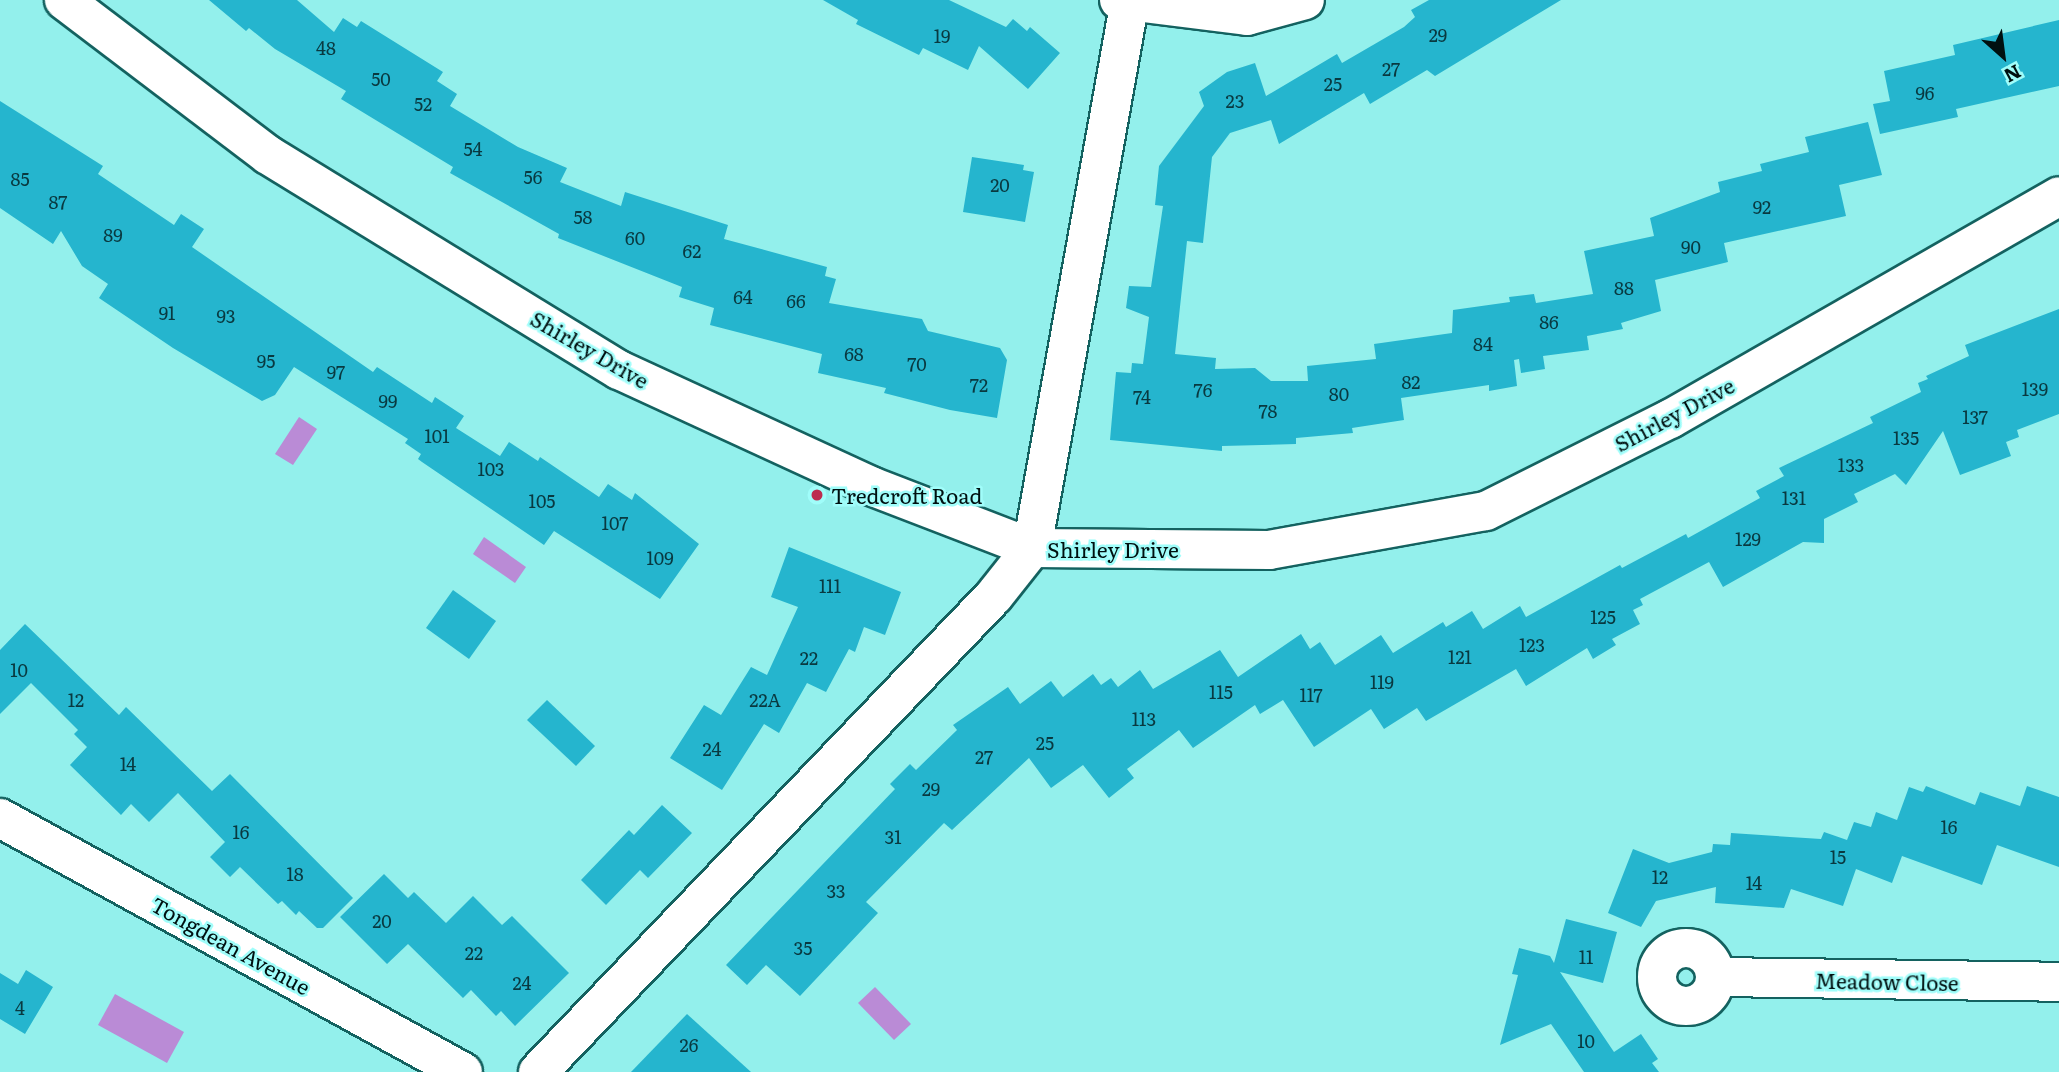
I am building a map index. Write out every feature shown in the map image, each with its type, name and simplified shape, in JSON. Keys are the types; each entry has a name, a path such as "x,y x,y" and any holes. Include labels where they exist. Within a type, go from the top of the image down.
{"street":[{"name":"Shirley Drive","path":"64,0 268,155 619,370 871,486 1032,548 1269,550 1486,510 1670,419 2059,196"},
{"path":"538,1072 994,596 1032,548 1126,1 1247,16 1305,0"},
{"name":"Tongdean Avenue","path":"0,818 463,1072"},
{"name":"Meadow Close","path":"1716,978 2059,982"}],"shaded area":[{"path":"299,417 317,429 293,465 275,454"},
{"path":"484,537 526,567 515,583 473,554"},
{"path":"875,987 911,1024 894,1040 858,1003"},
{"path":"115,994 184,1032 167,1063 98,1025"}],"building":[{"path":"209,0 297,0 334,32 343,18 357,27 361,21 443,72 437,81 457,94 450,106 518,147 567,168 560,182 621,206 625,192 728,225 724,239 827,267 825,276 836,279 829,303 922,319 928,331 1000,348 1007,360 997,418 950,410 884,393 886,388 818,373 822,354 710,325 714,308 679,297 682,287 558,238 559,234 450,173 453,167 341,99 346,91 275,49 249,28 246,31"},
{"path":"823,0 949,0 1006,27 1013,19 1027,31 1030,27 1060,53 1028,89 979,46 968,70 923,48 919,55 856,24 858,20"},
{"path":"1429,0 1561,0 1435,76 1427,70 1370,104 1364,93 1279,144 1271,120 1230,133 1212,157 1203,243 1187,241 1175,354 1216,358 1215,369 1255,368 1271,381 1308,381 1307,366 1376,359 1374,344 1452,333 1453,310 1510,302 1509,297 1534,294 1536,303 1593,294 1584,251 1654,236 1650,218 1720,192 1718,182 1762,171 1760,164 1809,152 1805,137 1868,122 1882,175 1839,185 1846,216 1724,243 1728,262 1655,280 1661,311 1621,323 1623,329 1587,336 1589,350 1543,356 1545,369 1521,373 1519,359 1514,360 1517,386 1489,391 1489,385 1401,398 1404,420 1352,428 1353,433 1296,438 1296,444 1222,446 1222,451 1110,440 1116,372 1131,373 1132,363 1143,364 1149,317 1126,308 1129,286 1151,287 1163,206 1155,205 1159,166 1204,106 1199,92 1227,72 1255,63 1266,96 1337,54 1342,63 1404,27 1415,17 1411,10"},
{"path":"2059,20 2059,86 1956,109 1958,117 1880,134 1873,104 1890,101 1884,71 1955,55 1953,45"},
{"path":"0,101 103,166 98,174 174,225 181,214 204,229 192,247 373,372 377,367 432,403 435,397 464,416 456,428 500,456 509,442 538,461 540,457 599,497 608,484 632,500 635,493 699,544 660,599 554,531 544,545 418,459 421,454 405,443 408,439 294,367 275,395 262,401 173,348 99,298 108,284 82,266 61,231 53,244 0,208"},
{"path":"972,157 1024,165 1023,170 1034,172 1025,222 963,212"},
{"path":"2059,309 2059,414 2017,430 2019,437 2006,442 2011,456 1960,475 1943,431 1906,485 1895,474 1854,494 1858,502 1824,519 1824,543 1803,542 1723,587 1709,562 1640,599 1643,605 1633,610 1640,624 1612,639 1616,645 1593,659 1587,648 1526,686 1516,669 1426,721 1417,708 1384,729 1371,709 1314,747 1283,700 1260,714 1255,705 1193,748 1179,730 1127,769 1134,778 1109,798 1083,765 1051,788 1029,758 952,830 944,823 866,902 878,913 800,996 766,965 747,985 726,965 895,789 890,784 910,764 916,770 957,730 953,725 1008,687 1020,704 1051,681 1063,697 1093,674 1101,685 1111,678 1118,687 1140,670 1153,689 1220,650 1238,677 1301,634 1310,649 1320,642 1335,665 1381,635 1393,653 1443,622 1446,627 1472,611 1483,629 1520,606 1526,617 1620,565 1622,568 1686,534 1688,538 1760,498 1756,491 1784,476 1779,468 1873,423 1870,417 1921,392 1918,383 1928,379 1926,376 1969,356 1965,345"},
{"path":"789,547 901,592 885,635 864,627 855,652 849,649 826,692 807,683 779,733 764,724 722,790 670,758 704,705 721,715 751,667 767,675 798,607 771,597"},
{"path":"453,590 496,621 469,659 426,628"},
{"path":"25,624 119,715 126,707 212,791 230,774 353,898 323,928 317,928 299,911 296,915 282,901 278,904 240,867 230,877 210,857 225,842 178,793 149,822 131,804 121,815 70,765 87,747 74,734 78,730 31,683 0,714 0,650"},
{"path":"547,700 595,746 576,766 527,720"},
{"path":"1926,786 1975,805 1980,792 2020,806 2027,786 2059,797 2059,867 1997,845 1982,885 1902,856 1892,883 1856,869 1843,906 1791,889 1784,908 1715,903 1716,887 1656,901 1641,927 1608,913 1633,849 1669,863 1712,852 1713,844 1730,845 1731,833 1821,839 1824,832 1847,840 1854,822 1871,827 1876,812 1897,820 1909,787 1923,792"},
{"path":"662,805 692,833 648,878 640,870 606,905 581,880 629,830 634,835"},
{"path":"384,874 408,898 414,892 446,923 473,896 502,925 512,916 569,973 515,1026 501,1011 496,1016 471,990 463,998 408,944 387,964 340,917"},
{"path":"1566,919 1617,932 1603,983 1560,972 1614,1052 1641,1034 1658,1059 1652,1063 1659,1072 1584,1072 1551,1024 1500,1045 1518,975 1512,974 1519,948 1550,956 1554,963"},
{"path":"26,970 53,987 25,1034 0,1019 0,973 18,984"},
{"path":"687,1014 751,1072 631,1072"}],"place":[{"name":"Tredcroft Road","path":"817,495"}]}
